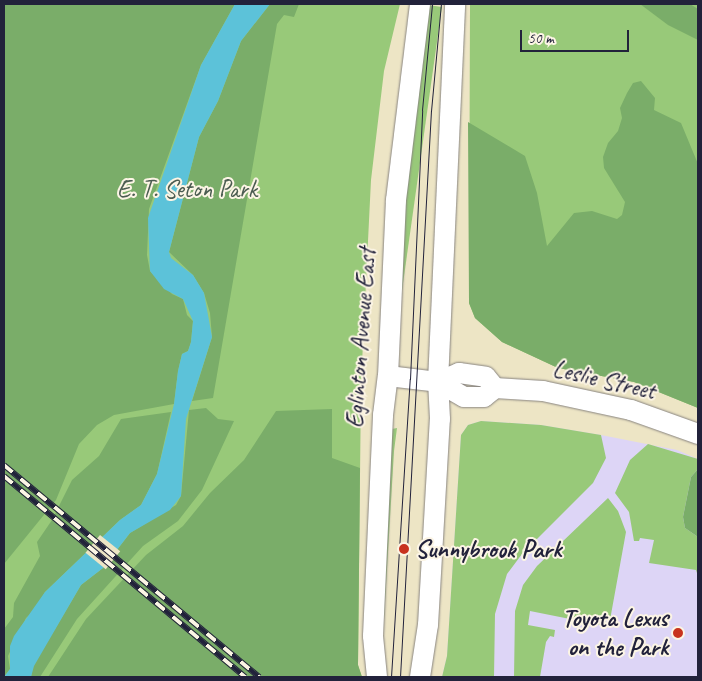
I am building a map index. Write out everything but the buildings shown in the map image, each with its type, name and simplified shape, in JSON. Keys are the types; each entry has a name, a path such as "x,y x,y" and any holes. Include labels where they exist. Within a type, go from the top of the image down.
{"main road":[{"name":"Eglinton Avenue East","path":"377,677 374,636 378,506 383,415 388,376 396,200 420,4"},
{"path":"420,677 428,625 440,419 438,382 455,4"},
{"name":"Leslie Street","path":"388,376 438,382 459,373 486,377 495,388 543,391 631,410 698,434"}],"shaded area":[{"path":"481,421 541,425 601,435 677,450 698,459 698,677 442,677 447,656 461,435 468,425"}],"green space":[{"name":"E. T. Seton Park","path":"4,4 400,4 384,71 371,180 361,384 358,665 362,677 4,677"},
{"path":"4,4 235,4 201,65 149,209 147,255 150,271 172,294 183,299 187,315 193,321 191,342 188,351 182,354 178,371 174,404 114,415 97,425 79,444 56,500 4,564"},
{"path":"270,4 299,4 294,17 284,15 277,24 213,398 192,401 212,337 210,313 204,293 193,275 169,252 199,137 218,101 241,41"},
{"path":"470,4 698,4 698,408 634,382 558,368 502,342 475,318 469,303"},
{"path":"640,4 690,4 698,9 698,40 668,25"},
{"path":"428,5 442,7 396,335 382,333"},
{"path":"641,81 655,98 654,110 681,123 698,164 698,408 634,382 558,368 502,342 475,318 469,303 468,122 525,156 537,193 547,246 574,213 592,211 617,219 622,215 625,202 604,168 603,157 608,143 618,131 622,118 620,108 627,93 633,83"},
{"path":"206,408 218,419 234,421 202,490 178,521 143,546 77,619 40,677 31,677 33,666 81,585 103,568 130,533 176,505 181,496 189,410"},
{"path":"332,409 332,458 360,468 358,665 362,677 48,677 86,619 146,555 183,526 210,493 244,460 276,411"},
{"path":"171,412 157,474 141,505 120,520 45,592 35,610 26,618 8,656 10,669 4,677 4,629 13,617 14,603 40,556 37,542 52,520 72,480 99,456 121,419"},
{"path":"481,421 541,425 601,435 606,458 593,483 522,554 507,574 495,614 494,677 442,677 447,656 461,435 468,425"},
{"path":"397,428 394,451 383,636 392,429"},
{"path":"648,444 698,459 698,469 691,477 683,517 685,528 698,537 698,576 696,570 649,563 654,540 640,538 639,541 634,541 629,512 615,493 630,460"},
{"path":"698,469 698,537 685,528 683,517 691,477"},
{"path":"608,498 618,511 626,532 610,620 606,619 605,626 530,611 528,625 555,630 554,637 550,636 546,642 540,677 514,677 515,611 523,585 537,566"}],"water":[{"path":"235,4 270,4 241,41 218,101 199,137 169,252 171,258 193,275 204,293 212,337 186,419 181,496 170,510 130,533 103,568 81,585 34,666 31,677 4,677 10,669 10,646 14,636 45,592 120,520 141,505 157,474 174,404 182,354 188,351 191,342 193,321 183,299 164,289 150,271 148,218 201,65"}],"pier":[{"path":"100,535 120,551 106,569 86,553"}],"tram line":[{"path":"391,677 410,379 422,110 432,4"},
{"path":"400,677 431,111 441,4"}],"railway":[{"path":"4,465 259,677"},
{"path":"4,476 245,677"}],"place":[{"name":"Sunnybrook Park","path":"404,549"},
{"name":"Toyota Lexus on the Park","path":"678,633"}]}
